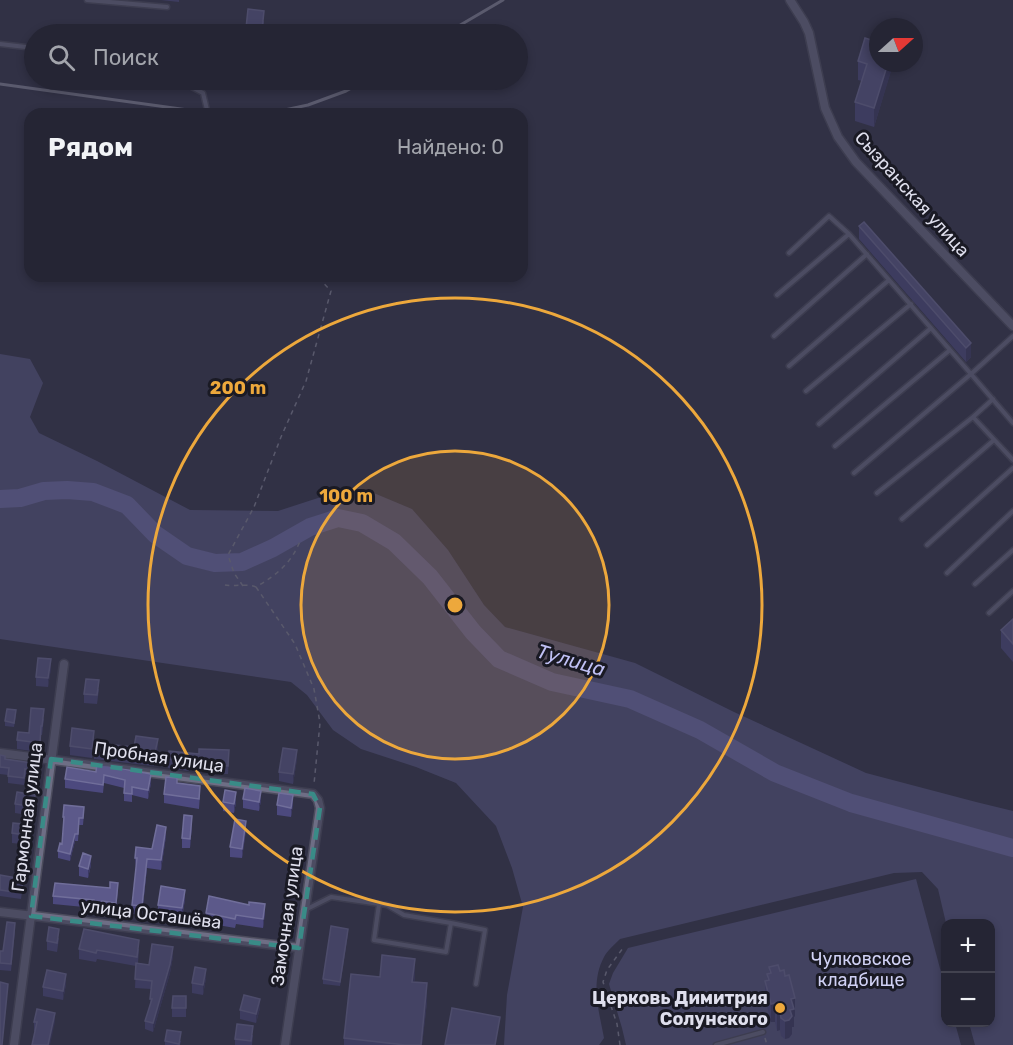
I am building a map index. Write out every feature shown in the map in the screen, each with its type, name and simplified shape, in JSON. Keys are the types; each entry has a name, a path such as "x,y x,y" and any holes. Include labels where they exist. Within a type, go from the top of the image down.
{"street":[{"name":"Сызранская улица","path":"790,0 809,33 825,108 838,137 856,162 1013,326"},
{"name":"Гармонная улица","path":"14,1045 64,664"},
{"name":"Пробная улица","path":"0,753 313,794"},
{"name":"Замочная улица","path":"285,1045 320,808 313,794"},
{"name":"улица Осташёва","path":"0,912 299,948"}],"lane":[{"path":"87,0 167,7"},
{"path":"0,44 24,47"},
{"path":"197,90 203,93 207,108"},
{"path":"789,253 829,216 867,254 1013,423"},
{"path":"777,295 849,234"},
{"path":"774,336 867,254"},
{"path":"789,366 889,280"},
{"path":"806,391 911,304"},
{"path":"819,424 931,328"},
{"path":"854,473 1013,336"},
{"path":"835,446 950,350"},
{"path":"877,493 993,399"},
{"path":"973,417 1013,460"},
{"path":"902,519 994,440"},
{"path":"927,545 1013,468"},
{"path":"947,573 1013,511"},
{"path":"975,584 1013,550"},
{"path":"989,612 1013,591"},
{"path":"304,910 331,897 387,905 404,915 485,930 476,984"},
{"path":"379,904 374,940 446,951 451,923"},
{"path":"716,1045 763,1032"}],"path":[{"path":"243,586 234,573 228,555 254,507 306,381 331,291 323,282"},
{"path":"256,587 285,566 295,554 300,541"},
{"path":"225,585 251,584 256,587 295,644 314,689 320,723 313,794"},
{"path":"620,1045 617,1023 603,982 623,948"}],"highlighted area":[{"path":"51,759 313,794 320,808 299,948 31,916"}],"green space":[{"path":"0,354 30,359 43,383 30,417 39,433 190,510 278,511 318,498 369,491 412,509 448,550 484,605 505,627 635,663 866,773 1013,811 1013,1045 975,1045 970,1027 995,1027 995,919 945,919 938,889 922,872 894,873 620,939 605,955 597,977 598,1007 604,1038 599,1045 504,1045 507,995 523,907 512,868 496,826 456,783 361,749 333,730 307,695 291,682 0,639"},
{"name":"Чулковское кладбище","path":"916,879 941,972 941,1027 956,1027 961,1045 626,1045 609,984 628,948"}],"building":[{"path":"248,9 264,11 263,24 246,24"},
{"path":"865,38 869,39 869,72 885,72 874,108 855,102 867,64 858,61"},
{"path":"864,222 971,343 966,348 859,226"},
{"path":"1013,619 1013,644 1001,630"},
{"path":"38,658 51,659 48,678 36,677"},
{"path":"86,679 99,680 97,695 84,694"},
{"path":"31,708 44,709 40,743 17,740 18,732 29,733"},
{"path":"7,709 16,710 14,723 5,721"},
{"path":"72,728 94,731 92,749 70,746"},
{"path":"136,736 158,739 154,757 94,750 95,743 134,747"},
{"path":"283,748 297,750 293,774 279,772"},
{"path":"199,749 229,750 228,766 168,759 169,751 199,754"},
{"path":"0,755 5,756 5,759 32,763 34,757 41,758 38,772 25,769 24,778 8,776 9,768 0,767"},
{"path":"97,764 151,774 148,790 132,787 132,794 124,793 125,780 104,775 103,785 65,779 67,767 96,772"},
{"path":"166,777 177,778 177,783 200,786 199,799 164,794"},
{"path":"245,788 261,791 259,802 243,799"},
{"path":"225,790 236,792 234,804 223,802"},
{"path":"17,792 35,795 34,807 15,804"},
{"path":"279,793 293,795 291,808 277,805"},
{"path":"64,805 84,807 83,818 79,818 78,834 75,834 70,854 58,851 60,843 62,844"},
{"path":"184,815 192,816 190,839 182,838"},
{"path":"235,819 246,821 242,849 230,847"},
{"path":"13,823 33,825 31,836 12,833"},
{"path":"157,825 166,827 161,860 147,859 142,906 132,905 136,847 152,849"},
{"path":"83,853 91,856 88,869 79,866"},
{"path":"0,875 23,879 21,893 0,890"},
{"path":"110,882 118,883 116,903 53,896 55,883 110,888"},
{"path":"161,886 185,890 182,908 158,905"},
{"path":"209,896 249,905 249,902 265,904 263,919 236,915 235,919 206,913"},
{"path":"7,922 15,923 11,964 0,963 0,951 3,951"},
{"path":"331,926 348,929 340,982 323,979"},
{"path":"49,927 59,929 57,943 47,941"},
{"path":"84,929 139,940 137,957 79,949"},
{"path":"152,944 173,947 153,1023 145,1021 152,999 150,999 152,981 135,979 136,963 149,965"},
{"path":"382,955 415,959 412,982 427,983 421,1045 344,1038 351,974 380,977"},
{"path":"778,965 780,971 784,970 785,976 789,975 795,998 791,999 794,1009 790,1010 792,1016 785,1021 781,1018 780,1012 777,1013 775,1003 771,1004 765,981 769,980 767,974 771,973 769,967"},
{"path":"195,967 206,969 203,985 192,983"},
{"path":"47,970 66,974 63,991 43,987"},
{"path":"0,982 8,984 2,1045 0,1045"},
{"path":"244,995 260,999 256,1014 240,1010"},
{"path":"173,996 186,996 186,1008 172,1008"},
{"path":"452,1008 500,1017 495,1045 445,1045"},
{"path":"37,1009 55,1013 48,1045 32,1045"},
{"path":"237,1024 253,1026 251,1041 235,1039"},
{"path":"167,1030 181,1032 179,1044 165,1041"}],"waterway":[{"name":"Тулица","path":"0,499 20,498 44,491 93,492 127,505 155,534 187,556 215,563 242,562 310,527 338,518 362,523 394,542 430,577 473,632 499,659 552,682 630,699 700,730 775,773 851,803 1013,848"}],"railway":[{"path":"462,24 503,0"},
{"path":"0,84 24,87"},
{"path":"43,90 174,108"},
{"path":"294,108 348,90"}],"place":[{"name":"Церковь Димитрия Солунского","path":"780,1008"}]}
